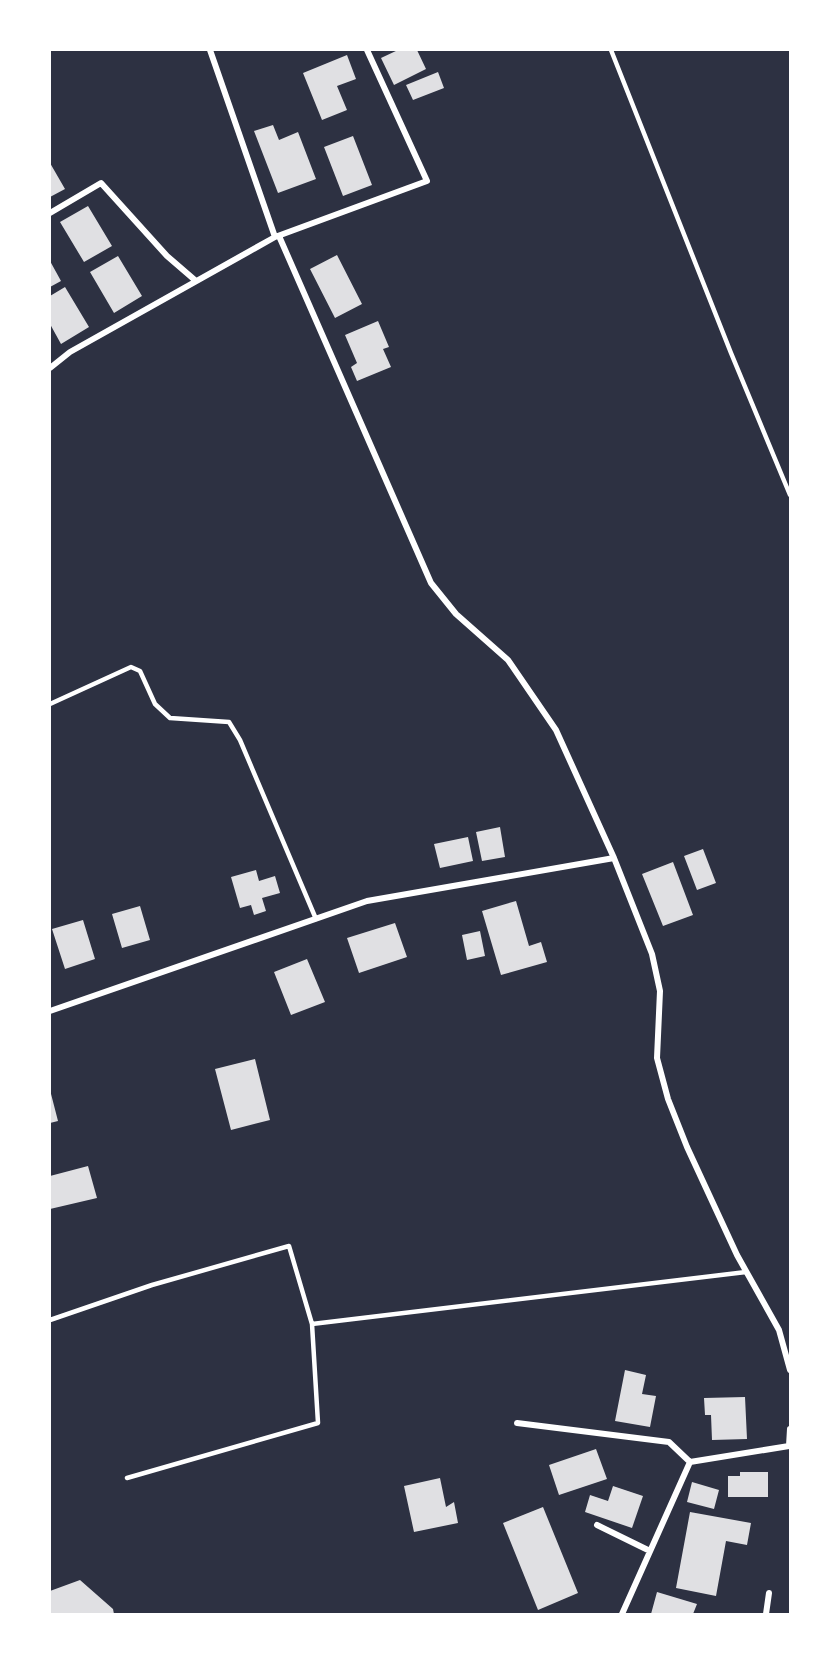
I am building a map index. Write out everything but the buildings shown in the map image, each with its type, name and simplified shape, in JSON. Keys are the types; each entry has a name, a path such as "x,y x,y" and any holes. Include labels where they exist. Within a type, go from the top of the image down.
{"street":[{"path":"210,50 277,237 432,584 456,614 508,660 556,730 614,858 652,954 660,991 657,1058 668,1099 687,1148 746,1272 779,1330 790,1370"},
{"path":"50,368 70,352 277,237 427,181 367,50"},
{"path":"50,213 101,183 166,256 196,281"},
{"path":"50,1011 367,901 614,858"},
{"path":"517,1423 669,1442 690,1462"},
{"path":"690,1462 789,1446 790,1429"},
{"path":"622,1614 690,1462"},
{"path":"597,1525 650,1551"},
{"path":"766,1614 769,1593"}],"lane":[{"path":"611,50 790,495"},
{"path":"50,704 131,667 140,671 155,704 170,718 229,722 240,740 316,919"},
{"path":"50,1320 152,1285 289,1246 312,1324 318,1423 127,1478"},
{"path":"312,1324 746,1272"}]}
